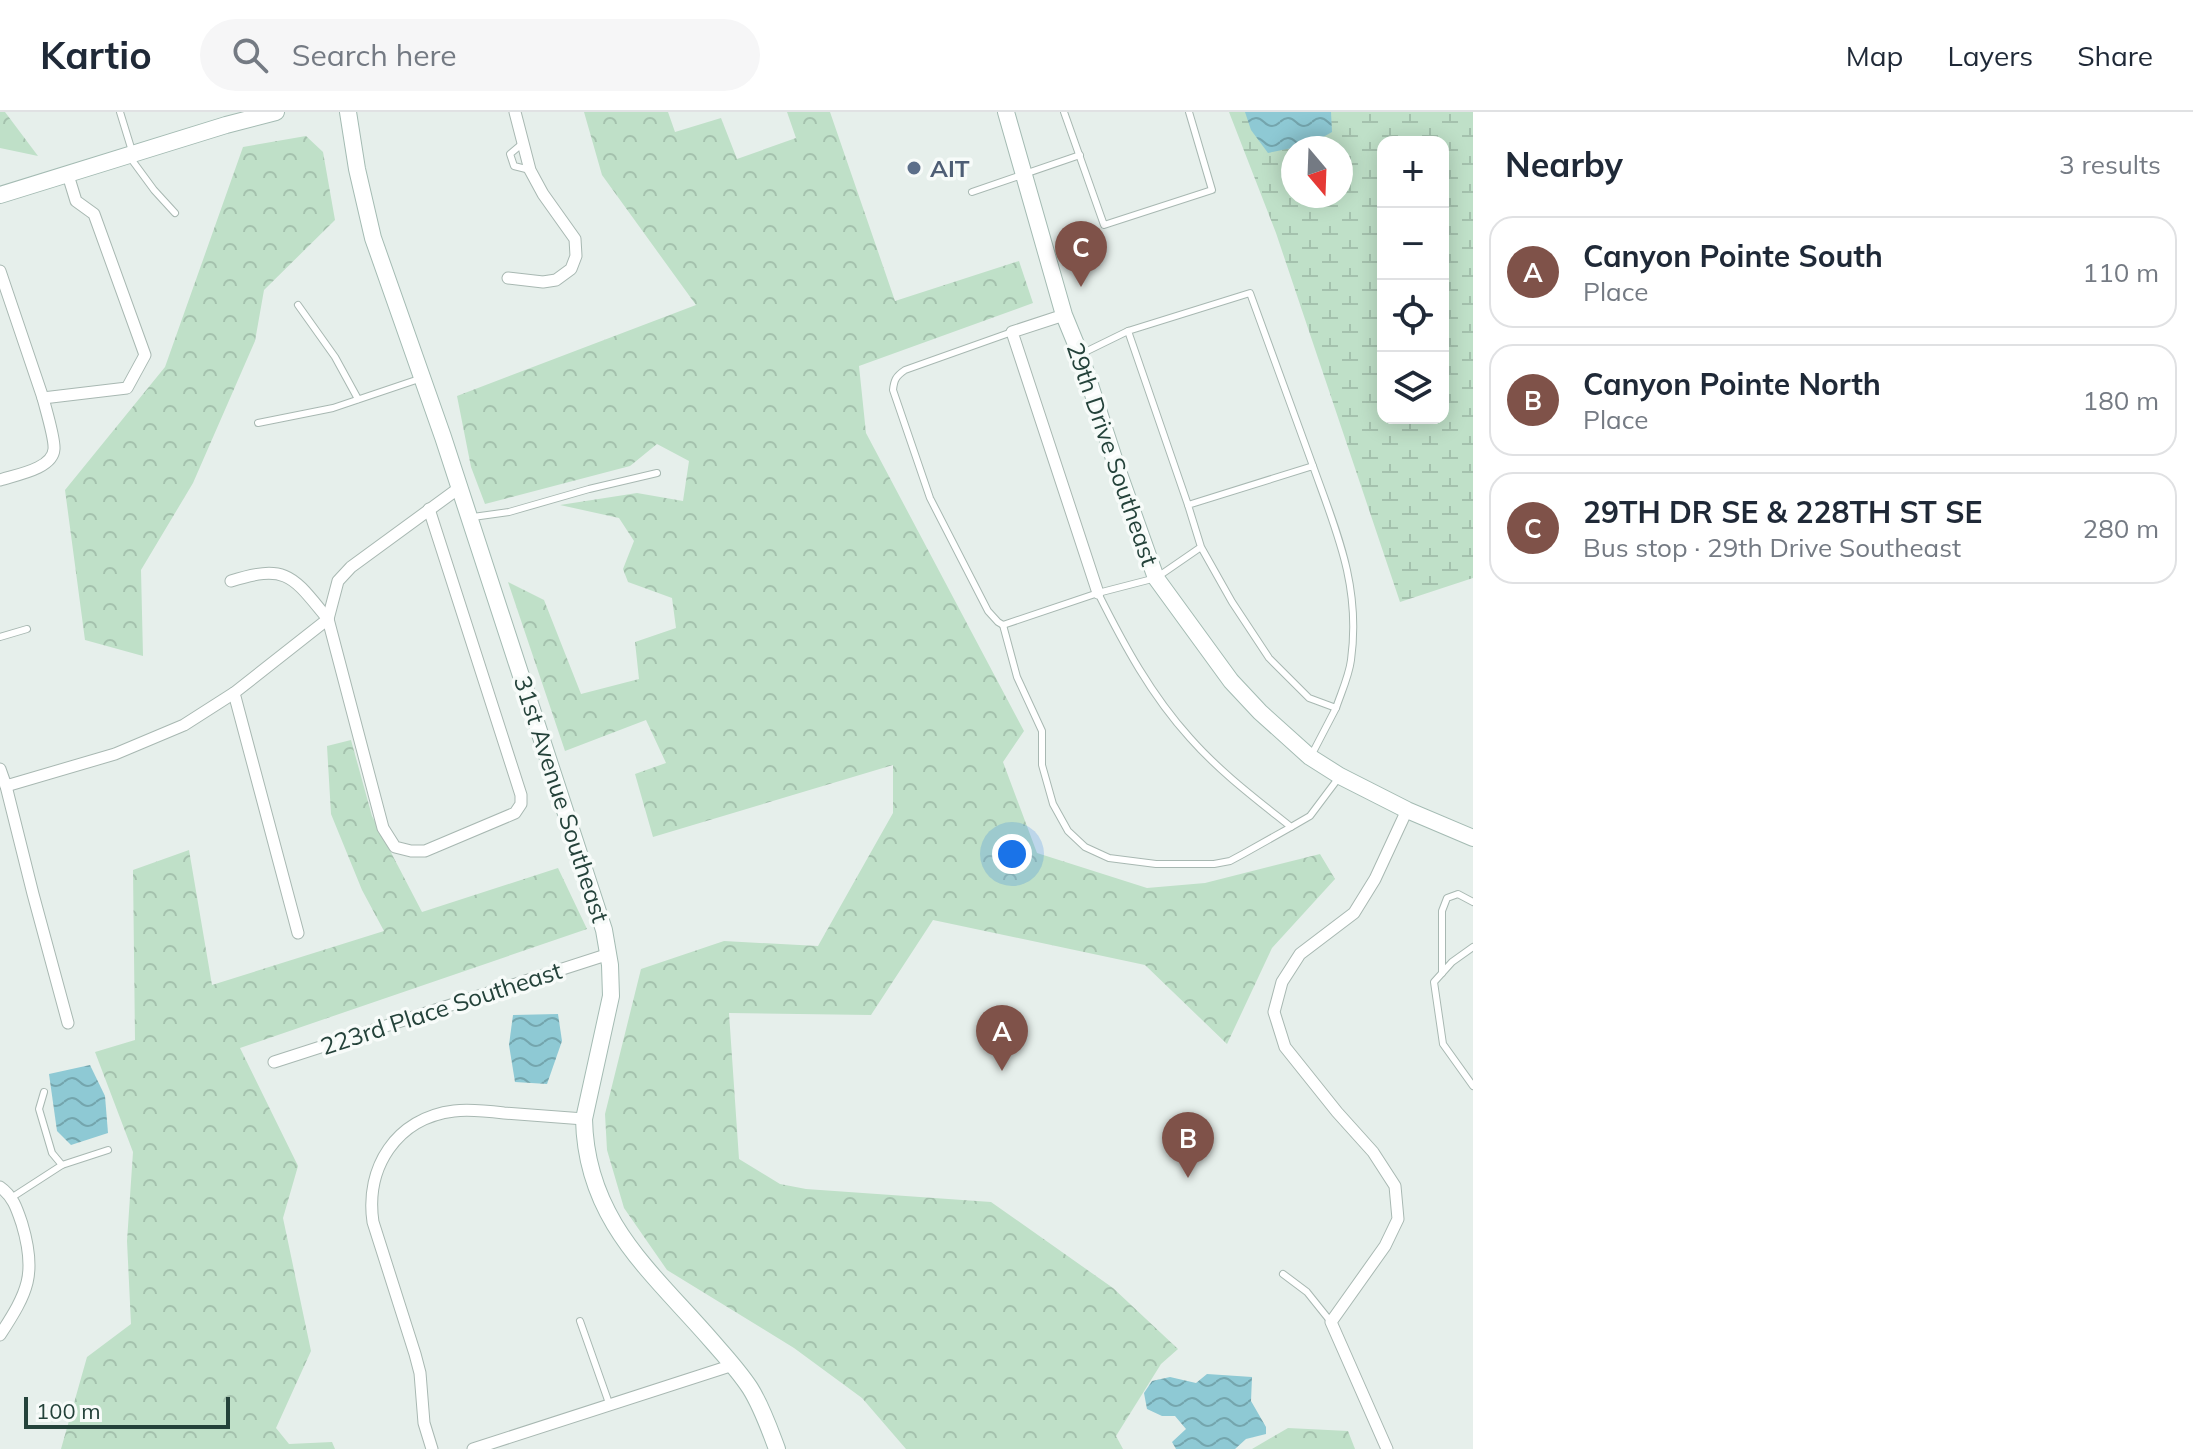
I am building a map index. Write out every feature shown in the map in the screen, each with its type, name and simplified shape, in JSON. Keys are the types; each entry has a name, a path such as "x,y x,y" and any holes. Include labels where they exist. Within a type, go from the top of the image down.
{"street":[{"path":"0,195 276,112"},
{"name":"31st Avenue Southeast","path":"348,112 373,238 602,920 609,954 611,996 584,1119 584,1136 592,1174 621,1236 749,1386 777,1449"},
{"path":"508,278 543,282 556,280 571,269 576,256 575,239 530,170 515,112"},
{"name":"29th Drive Southeast","path":"1006,112 1064,315 1156,578 1231,681 1310,757 1407,810 1473,838"},
{"path":"43,398 127,388 145,355 94,214 76,201 68,175"},
{"path":"0,271 43,398 55,450 50,460 37,468 0,480"},
{"path":"1064,315 1012,332 1098,593"},
{"path":"6,786 115,754 184,725 234,693 328,619 338,581 351,567 459,488"},
{"path":"231,581 273,572 290,577 328,619 383,828 395,847 425,851 515,813 521,804 521,795 429,509"},
{"path":"234,693 298,933"},
{"path":"0,769 68,1023"},
{"path":"1387,1449 1331,1322 1385,1246 1398,1219 1395,1186 1373,1152 1285,1047 1274,1012 1282,982 1300,954 1354,913 1375,879 1407,810"},
{"name":"223rd Place Southeast","path":"274,1062 609,954"},
{"path":"432,1449 424,1423 420,1373 373,1222 374,1181 382,1159 389,1147 407,1131 426,1119 453,1111 584,1119"},
{"path":"0,1187 9,1193 18,1210 30,1252 28,1278 19,1305 0,1335"},
{"path":"473,1449 733,1365"}],"lane":[{"path":"120,112 131,155 154,190 175,213"},
{"path":"1064,112 1104,225 1212,190 1189,112"},
{"path":"972,192 1080,155"},
{"path":"1080,354 1128,331 1250,293 1346,559 1354,609 1351,662 1336,708 1310,757"},
{"path":"298,305 335,357 358,399"},
{"path":"1128,331 1201,547 1269,658 1309,698 1336,708"},
{"path":"1012,332 905,370 894,381 893,390 930,498 988,611 1003,625 1017,677 1042,731 1042,765 1053,804 1068,831 1085,847 1109,858 1156,864 1230,861 1310,816 1340,776"},
{"path":"258,423 333,408 422,378"},
{"path":"1188,505 1313,466"},
{"path":"469,517 509,512 657,473"},
{"path":"1003,625 1098,593 1156,578 1201,547"},
{"path":"1098,593 1139,670 1190,738 1242,789 1291,827"},
{"path":"0,637 27,629"},
{"path":"1442,973 1442,911 1447,898 1458,894 1473,902"},
{"path":"1473,947 1452,962 1434,982 1443,1044 1473,1086"},
{"path":"44,1092 39,1109 52,1153 62,1165"},
{"path":"11,1198 62,1165 108,1150"},
{"path":"1283,1274 1307,1292 1331,1322"},
{"path":"580,1321 610,1406"}],"green space":[{"path":"0,112 5,112 38,156 0,148"},
{"path":"584,112 668,112 675,132 721,118 737,159 796,138 787,112 830,112 895,301 1019,261 1033,303 859,366 866,433 1024,731 1003,762 1037,853 1147,888 1205,883 1320,854 1335,879 1272,948 1227,1044 1145,965 933,920 871,1015 729,1013 739,1159 780,1184 806,1189 991,1202 1113,1288 1178,1349 1161,1364 1116,1436 1123,1449 906,1449 862,1398 794,1348 667,1270 624,1208 607,1150 605,1114 641,969 724,941 818,946 893,813 893,765 653,837 635,774 666,763 646,720 565,751 508,582 544,600 581,694 639,679 635,642 676,628 672,598 628,582 623,569 634,541 619,518 560,505 637,493 683,501 689,461 657,444 630,466 485,504 471,467 457,396 696,305 602,175"},
{"path":"1229,112 1473,112 1473,578 1400,602 1276,233"},
{"path":"306,136 323,152 335,220 264,290 255,341 193,483 141,570 143,656 85,640 65,490 165,367 243,147"},
{"path":"351,740 372,816 422,912 558,868 587,929 240,1048 298,1166 283,1218 311,1351 276,1428 289,1444 332,1442 335,1449 61,1449 87,1357 131,1324 127,1241 133,1152 95,1052 135,1040 133,870 189,850 212,985 384,931 362,890 331,814 327,746"},
{"path":"1288,1428 1348,1431 1355,1449 1252,1449"}],"water":[{"path":"1245,112 1331,112 1332,132 1325,136 1281,136 1281,150 1268,153 1251,130"},
{"path":"558,1014 562,1041 547,1084 515,1082 509,1045 513,1015"},
{"path":"90,1065 105,1096 108,1133 71,1145 57,1131 49,1074"},
{"path":"1207,1374 1252,1377 1251,1401 1266,1427 1266,1434 1246,1439 1235,1449 1176,1449 1172,1442 1186,1429 1175,1416 1162,1416 1147,1409 1144,1393 1152,1381 1170,1377 1196,1383"}],"place":[{"name":"AIT","path":"914,168"},
{"name":"29TH DR SE & 228TH ST SE","path":"1081,287"},
{"name":"Canyon Pointe South","path":"1002,1071"},
{"name":"Canyon Pointe North","path":"1188,1178"}]}
